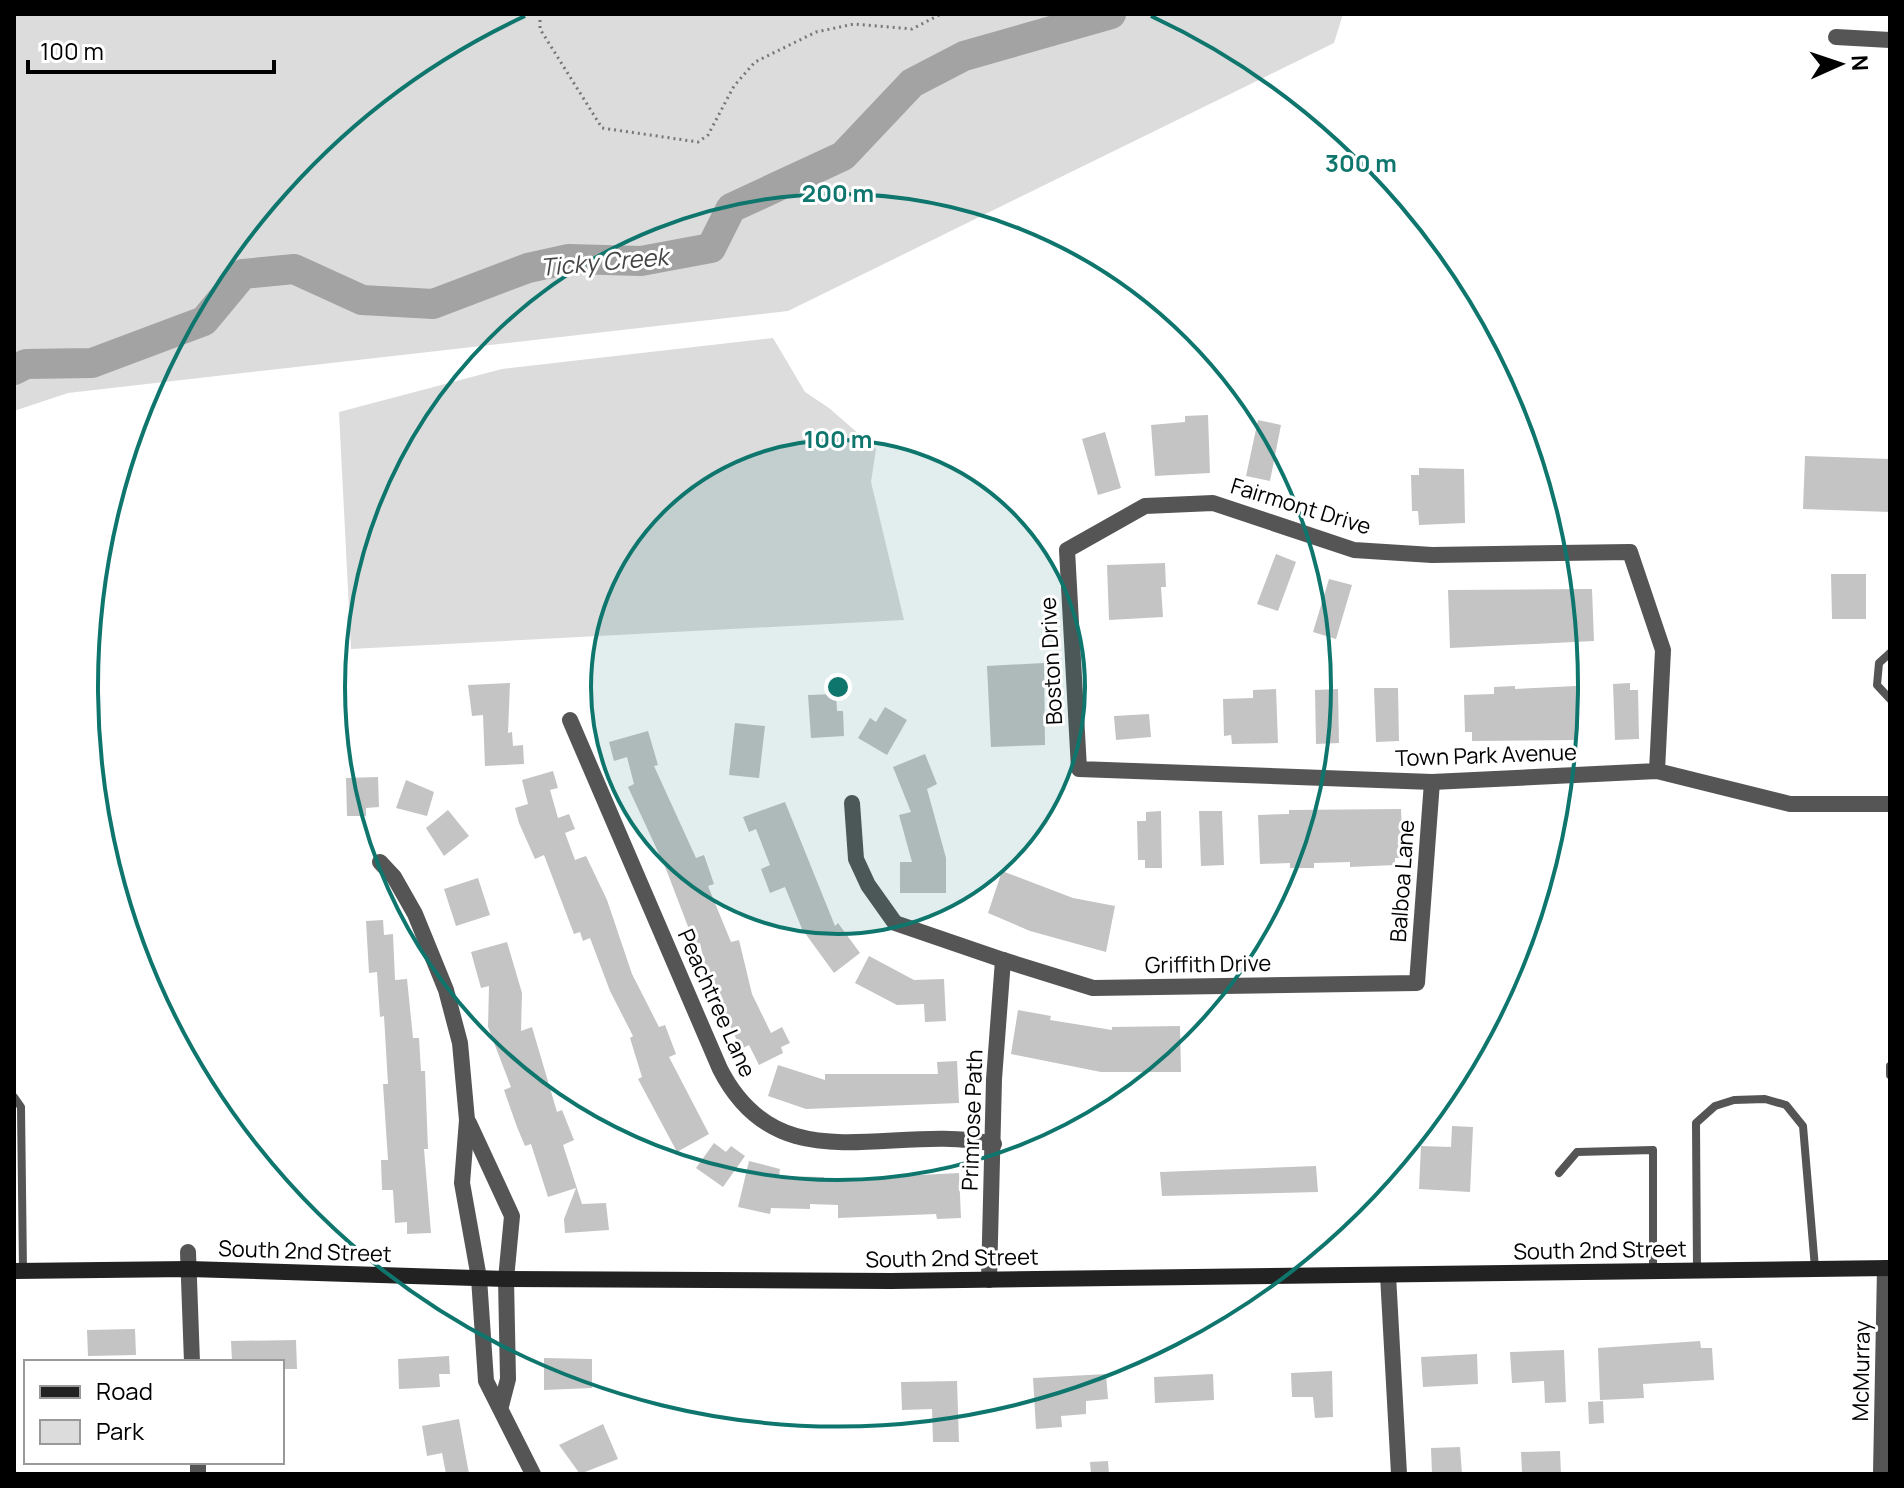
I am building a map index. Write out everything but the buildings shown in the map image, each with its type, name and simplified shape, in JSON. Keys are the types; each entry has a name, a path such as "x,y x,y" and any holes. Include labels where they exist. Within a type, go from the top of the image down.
{"main road":[{"name":"South 2nd Street","path":"19,1271 189,1269 506,1279 989,1280 1887,1268"}],"street":[{"path":"1836,37 1890,40"},
{"name":"Fairmont Drive","path":"1067,550 1145,506 1213,503 1354,550 1432,555 1630,552 1663,650 1657,771"},
{"name":"Boston Drive","path":"1067,550 1079,769"},
{"name":"Peachtree Lane","path":"570,720 720,1069 732,1093 745,1107 774,1129 810,1142 967,1138 994,1144"},
{"name":"Town Park Avenue","path":"1079,769 1432,782 1657,771 1790,804 1890,804"},
{"name":"Balboa Lane","path":"1417,983 1432,782"},
{"name":"Griffith Drive","path":"852,803 856,859 868,885 895,923 1003,960 1093,988 1417,983"},
{"path":"380,862 394,877 415,914 446,990 460,1043 467,1120 462,1183 479,1278 486,1381 533,1474"},
{"name":"Primrose Path","path":"989,1280 1003,960"},
{"path":"467,1120 512,1216 506,1279 508,1379 501,1406"},
{"path":"188,1252 192,1360"},
{"name":"McMurray","path":"1881,1474 1887,1268"},
{"path":"1388,1275 1399,1474"}],"lane":[{"path":"1890,653 1879,663 1877,685 1890,699"},
{"path":"1890,1066 1890,1075"},
{"path":"14,1097 21,1107 19,1271"},
{"path":"1697,1271 1696,1123 1724,1103 1765,1099 1786,1105 1803,1126 1815,1269"},
{"path":"1559,1173 1577,1152 1653,1150 1653,1272"}],"path":[{"path":"540,14 540,29 602,128 698,142 708,135 734,86 755,62 816,32 854,24 912,29 941,14"}],"green space":[{"path":"14,14 1343,14 1334,43 788,311 68,393 14,411"},
{"path":"773,338 805,392 829,408 876,449 871,482 904,620 351,649 339,412 502,369"}],"waterway":[{"name":"Ticky Creek","path":"14,370 26,364 92,363 204,321 243,274 294,269 362,300 433,304 528,268 569,259 641,261 711,248 731,208 843,156 912,83 964,56 1111,14"}]}
